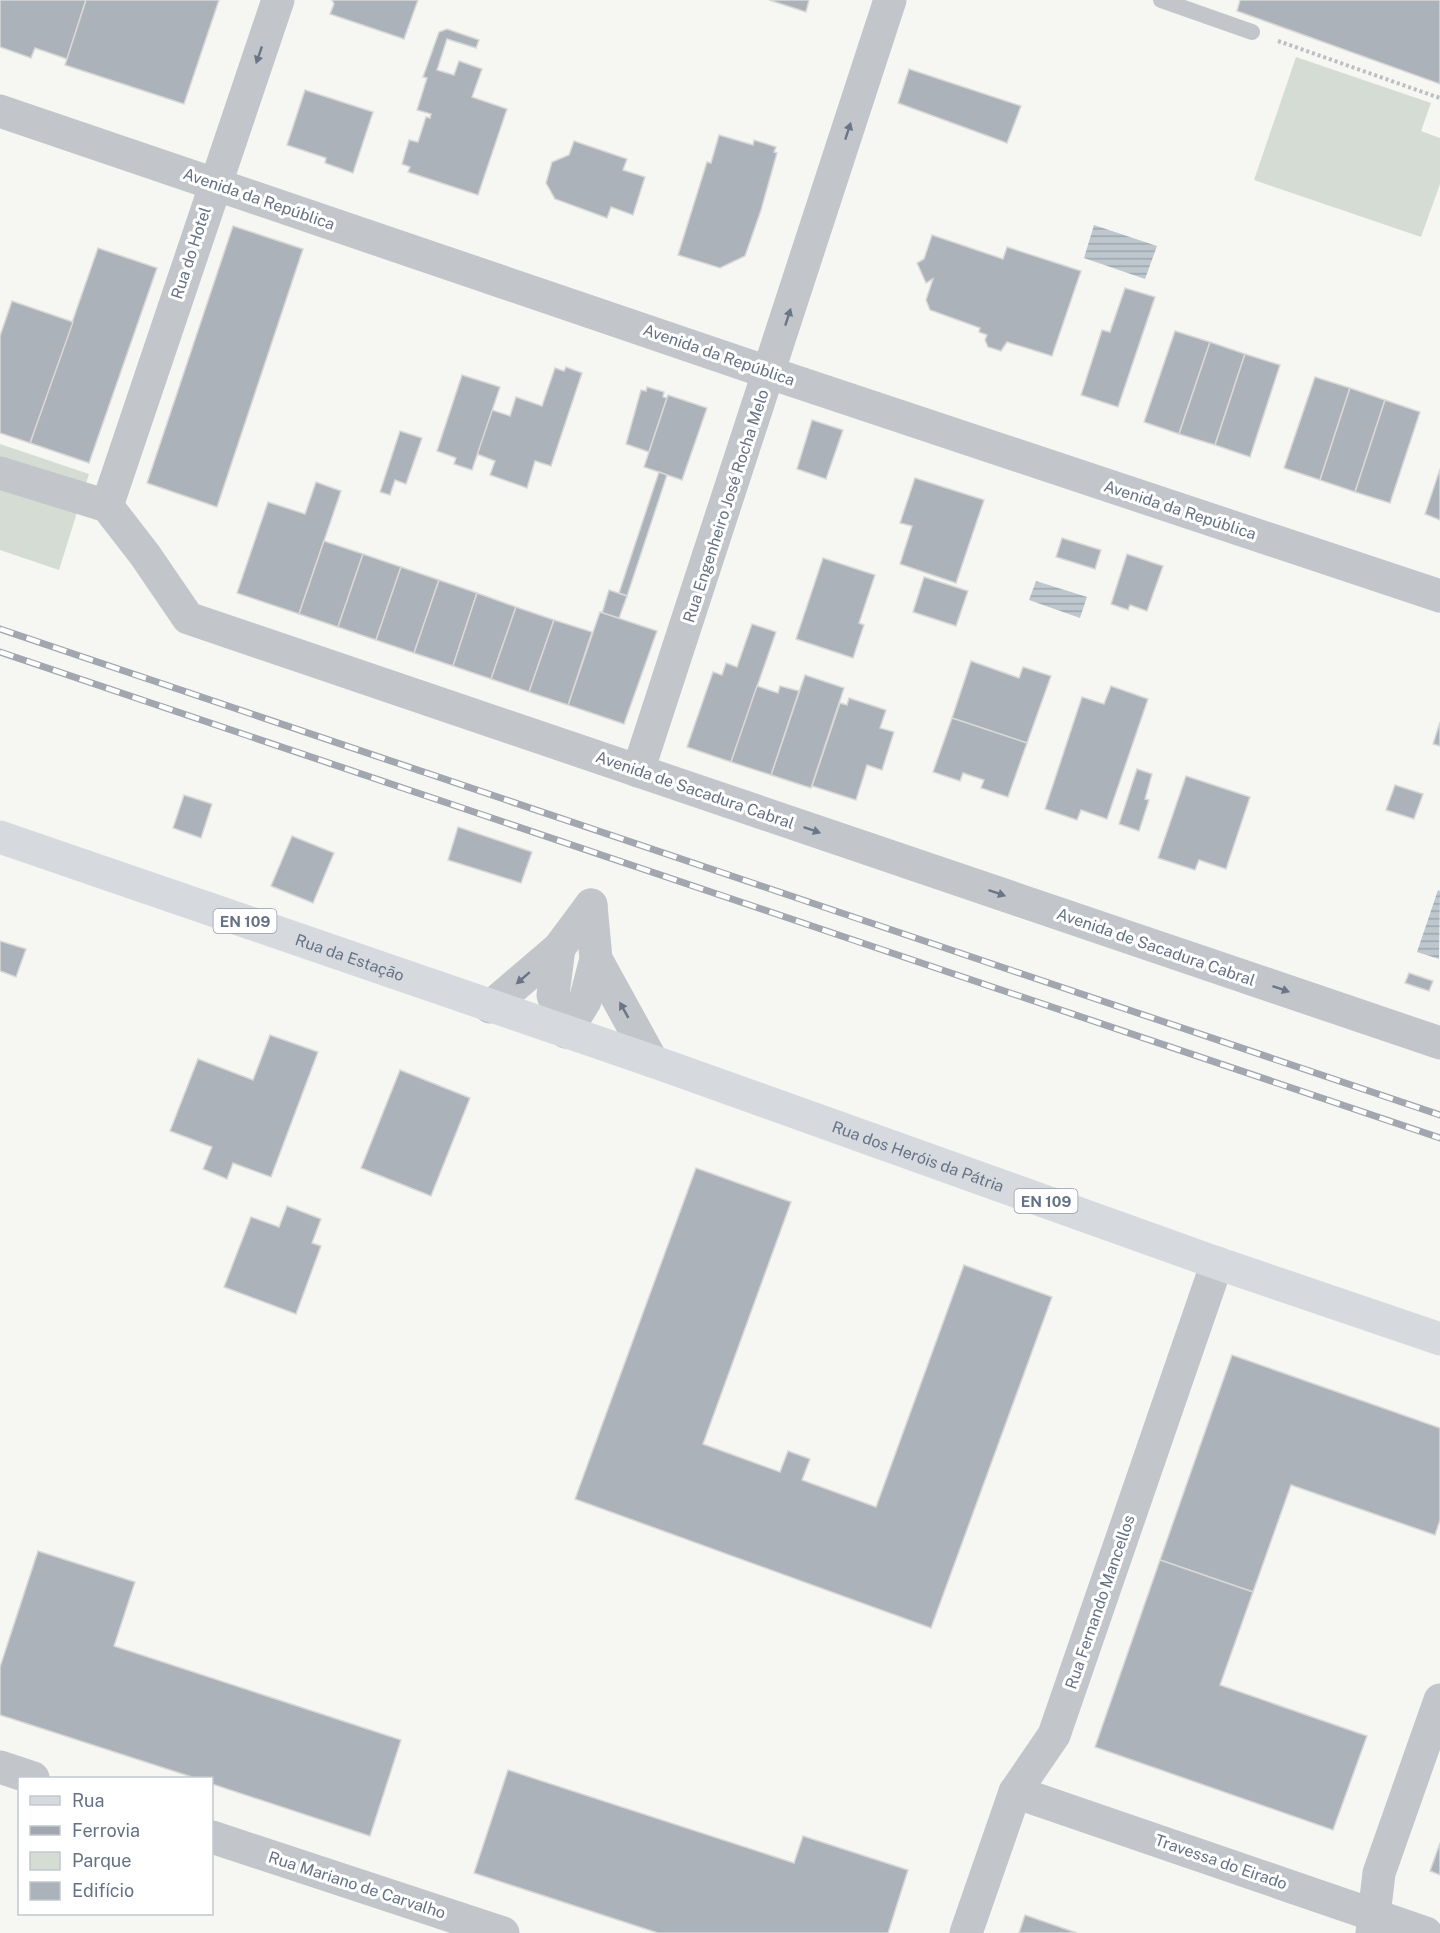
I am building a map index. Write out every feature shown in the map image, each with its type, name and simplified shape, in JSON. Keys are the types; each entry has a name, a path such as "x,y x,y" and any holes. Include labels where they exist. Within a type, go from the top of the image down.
{"main road":[{"name":"Rua da Estação","path":"0,837 566,1032"},
{"name":"Rua dos Heróis da Pátria","path":"566,1032 1217,1263 1440,1339"}],"street":[{"name":"Rua do Hotel","path":"107,506 214,183 278,0"},
{"name":"Rua Engenheiro José Rocha Melo","path":"638,771 770,373 890,0"},
{"name":"Avenida da República","path":"0,111 770,373 1440,596"},
{"path":"0,473 107,506"},
{"name":"Avenida de Sacadura Cabral","path":"107,506 145,555 188,618 1440,1043"},
{"path":"490,1007 559,948 591,905 596,959 585,1001 566,1032"},
{"path":"559,948 553,995 566,1032"},
{"path":"596,959 652,1061"},
{"name":"Rua Fernando Mancellos","path":"966,1933 1015,1792 1054,1735 1217,1263"},
{"path":"1374,1924 1379,1873 1440,1700"},
{"path":"0,1767 28,1777"},
{"name":"Travessa do Eirado","path":"1015,1792 1374,1924 1426,1933"},
{"name":"Rua Mariano de Carvalho","path":"213,1837 503,1933"}],"lane":[{"path":"1161,0 1252,32"}],"path":[{"path":"1252,32 1440,98"}],"green space":[{"path":"1296,57 1431,103 1421,131 1440,138 1440,184 1421,237 1254,180"},
{"path":"0,444 89,474 59,570 0,550"}],"shaded area":[{"path":"1094,225 1157,246 1145,279 1084,258"},
{"path":"1036,581 1087,597 1080,618 1029,600"},
{"path":"1438,890 1440,891 1439,959 1417,952"}],"building":[{"path":"0,0 86,0 67,59 35,48 31,58 0,47"},
{"path":"86,0 219,0 184,104 65,65"},
{"path":"332,0 418,0 404,39 330,14 334,4"},
{"path":"769,0 809,0 806,12"},
{"path":"1240,0 1440,0 1440,84 1237,11"},
{"path":"447,29 479,40 476,48 447,39 437,70 454,75 459,61 482,69 472,97 507,109 478,195 408,172 410,167 402,164 409,140 418,142 426,117 430,118 431,114 417,110 427,78 423,77 439,32"},
{"path":"909,69 1021,106 1007,143 898,103"},
{"path":"305,90 373,112 353,173 325,163 326,158 287,145"},
{"path":"719,135 753,145 754,140 776,147 774,152 777,153 745,256 720,268 678,255 707,162 711,163"},
{"path":"574,141 627,159 623,170 645,177 633,215 611,207 607,218 555,199 546,183 552,162 569,155"},
{"path":"233,226 303,249 217,507 147,483"},
{"path":"932,235 1003,259 1007,247 1081,271 1052,356 1007,342 1001,351 988,347 985,340 987,335 979,332 980,328 930,310 926,300 933,279 926,283 917,263 924,259"},
{"path":"98,248 157,268 89,463 30,443"},
{"path":"1125,288 1155,297 1118,407 1081,395 1102,330 1110,332"},
{"path":"12,301 73,322 30,443 0,433 0,336"},
{"path":"1175,331 1210,342 1179,434 1144,422"},
{"path":"1210,342 1245,354 1215,445 1179,434"},
{"path":"1245,354 1280,365 1250,457 1215,445"},
{"path":"566,367 582,373 551,466 535,461 527,488 490,475 495,461 477,454 492,410 510,416 516,397 542,406 555,368 564,371"},
{"path":"462,375 500,387 472,470 454,464 456,458 437,451"},
{"path":"1315,377 1350,388 1320,480 1284,468"},
{"path":"647,387 664,392 663,397 667,398 649,452 626,444 641,390 646,391"},
{"path":"1350,388 1385,400 1355,492 1320,480"},
{"path":"668,395 707,408 682,480 644,467"},
{"path":"1385,400 1420,412 1390,503 1355,492"},
{"path":"812,420 843,430 826,479 797,469"},
{"path":"400,431 422,438 406,484 395,480 390,495 380,492"},
{"path":"1440,469 1440,520 1425,514"},
{"path":"659,472 667,475 627,596 619,593"},
{"path":"915,478 984,500 956,583 900,564 912,526 900,523"},
{"path":"316,482 341,491 299,614 237,593 268,502 305,514"},
{"path":"1062,538 1101,550 1095,569 1056,557"},
{"path":"324,541 363,554 338,627 299,614"},
{"path":"363,554 401,567 376,640 338,627"},
{"path":"1127,554 1163,566 1147,611 1130,605 1128,610 1111,604"},
{"path":"823,558 875,575 859,623 864,625 853,658 796,639"},
{"path":"401,567 439,580 414,653 376,640"},
{"path":"924,577 968,591 956,626 913,612"},
{"path":"439,580 477,593 453,666 414,653"},
{"path":"609,590 627,596 619,618 602,613"},
{"path":"477,593 516,607 491,679 453,666"},
{"path":"516,607 554,620 529,692 491,679"},
{"path":"600,612 657,631 624,724 568,705"},
{"path":"554,620 592,632 568,705 529,692"},
{"path":"752,624 776,632 731,762 687,747 713,672 722,675 726,663 737,667"},
{"path":"971,661 1019,678 1023,667 1051,676 1027,743 952,718"},
{"path":"805,675 844,688 811,788 771,775"},
{"path":"757,686 778,693 780,686 799,691 771,775 731,762"},
{"path":"1111,686 1148,699 1107,819 1081,810 1077,820 1045,809 1082,697 1104,704"},
{"path":"849,698 886,710 880,728 894,732 882,770 867,765 856,800 812,786 840,703 847,705"},
{"path":"952,718 1027,743 1008,797 981,788 984,780 963,773 960,781 933,772"},
{"path":"1440,722 1440,746 1433,744"},
{"path":"1137,769 1152,774 1145,799 1149,800 1139,831 1119,824"},
{"path":"1186,776 1250,797 1226,869 1199,860 1195,870 1158,858"},
{"path":"1395,785 1423,794 1414,819 1386,810"},
{"path":"184,795 212,804 201,838 173,828"},
{"path":"458,827 532,852 521,883 448,860"},
{"path":"292,836 334,853 313,903 271,886"},
{"path":"0,941 26,949 16,977 0,971"},
{"path":"1409,973 1433,981 1429,991 1405,983"},
{"path":"270,1035 318,1052 271,1177 233,1163 227,1179 203,1169 212,1147 170,1131 198,1059 253,1080"},
{"path":"400,1070 470,1098 431,1196 361,1168"},
{"path":"696,1168 791,1202 703,1444 780,1472 788,1451 810,1459 802,1480 876,1507 964,1265 1052,1297 931,1628 575,1499"},
{"path":"287,1206 321,1219 312,1243 321,1246 296,1314 224,1287 251,1217 279,1227"},
{"path":"1232,1355 1440,1428 1440,1520 1435,1535 1291,1485 1253,1592 1160,1560"},
{"path":"38,1551 135,1582 114,1646 401,1740 370,1836 213,1784 213,1777 192,1777 0,1715 0,1667"},
{"path":"1160,1560 1253,1592 1220,1685 1367,1736 1333,1830 1095,1747"},
{"path":"508,1770 794,1863 803,1836 908,1870 888,1933 658,1933 474,1873"},
{"path":"1440,1843 1440,1875 1430,1871"},
{"path":"1025,1915 1077,1933 1019,1933"}],"railway":[{"path":"0,629 1440,1115"},
{"path":"0,652 1440,1138"}]}
